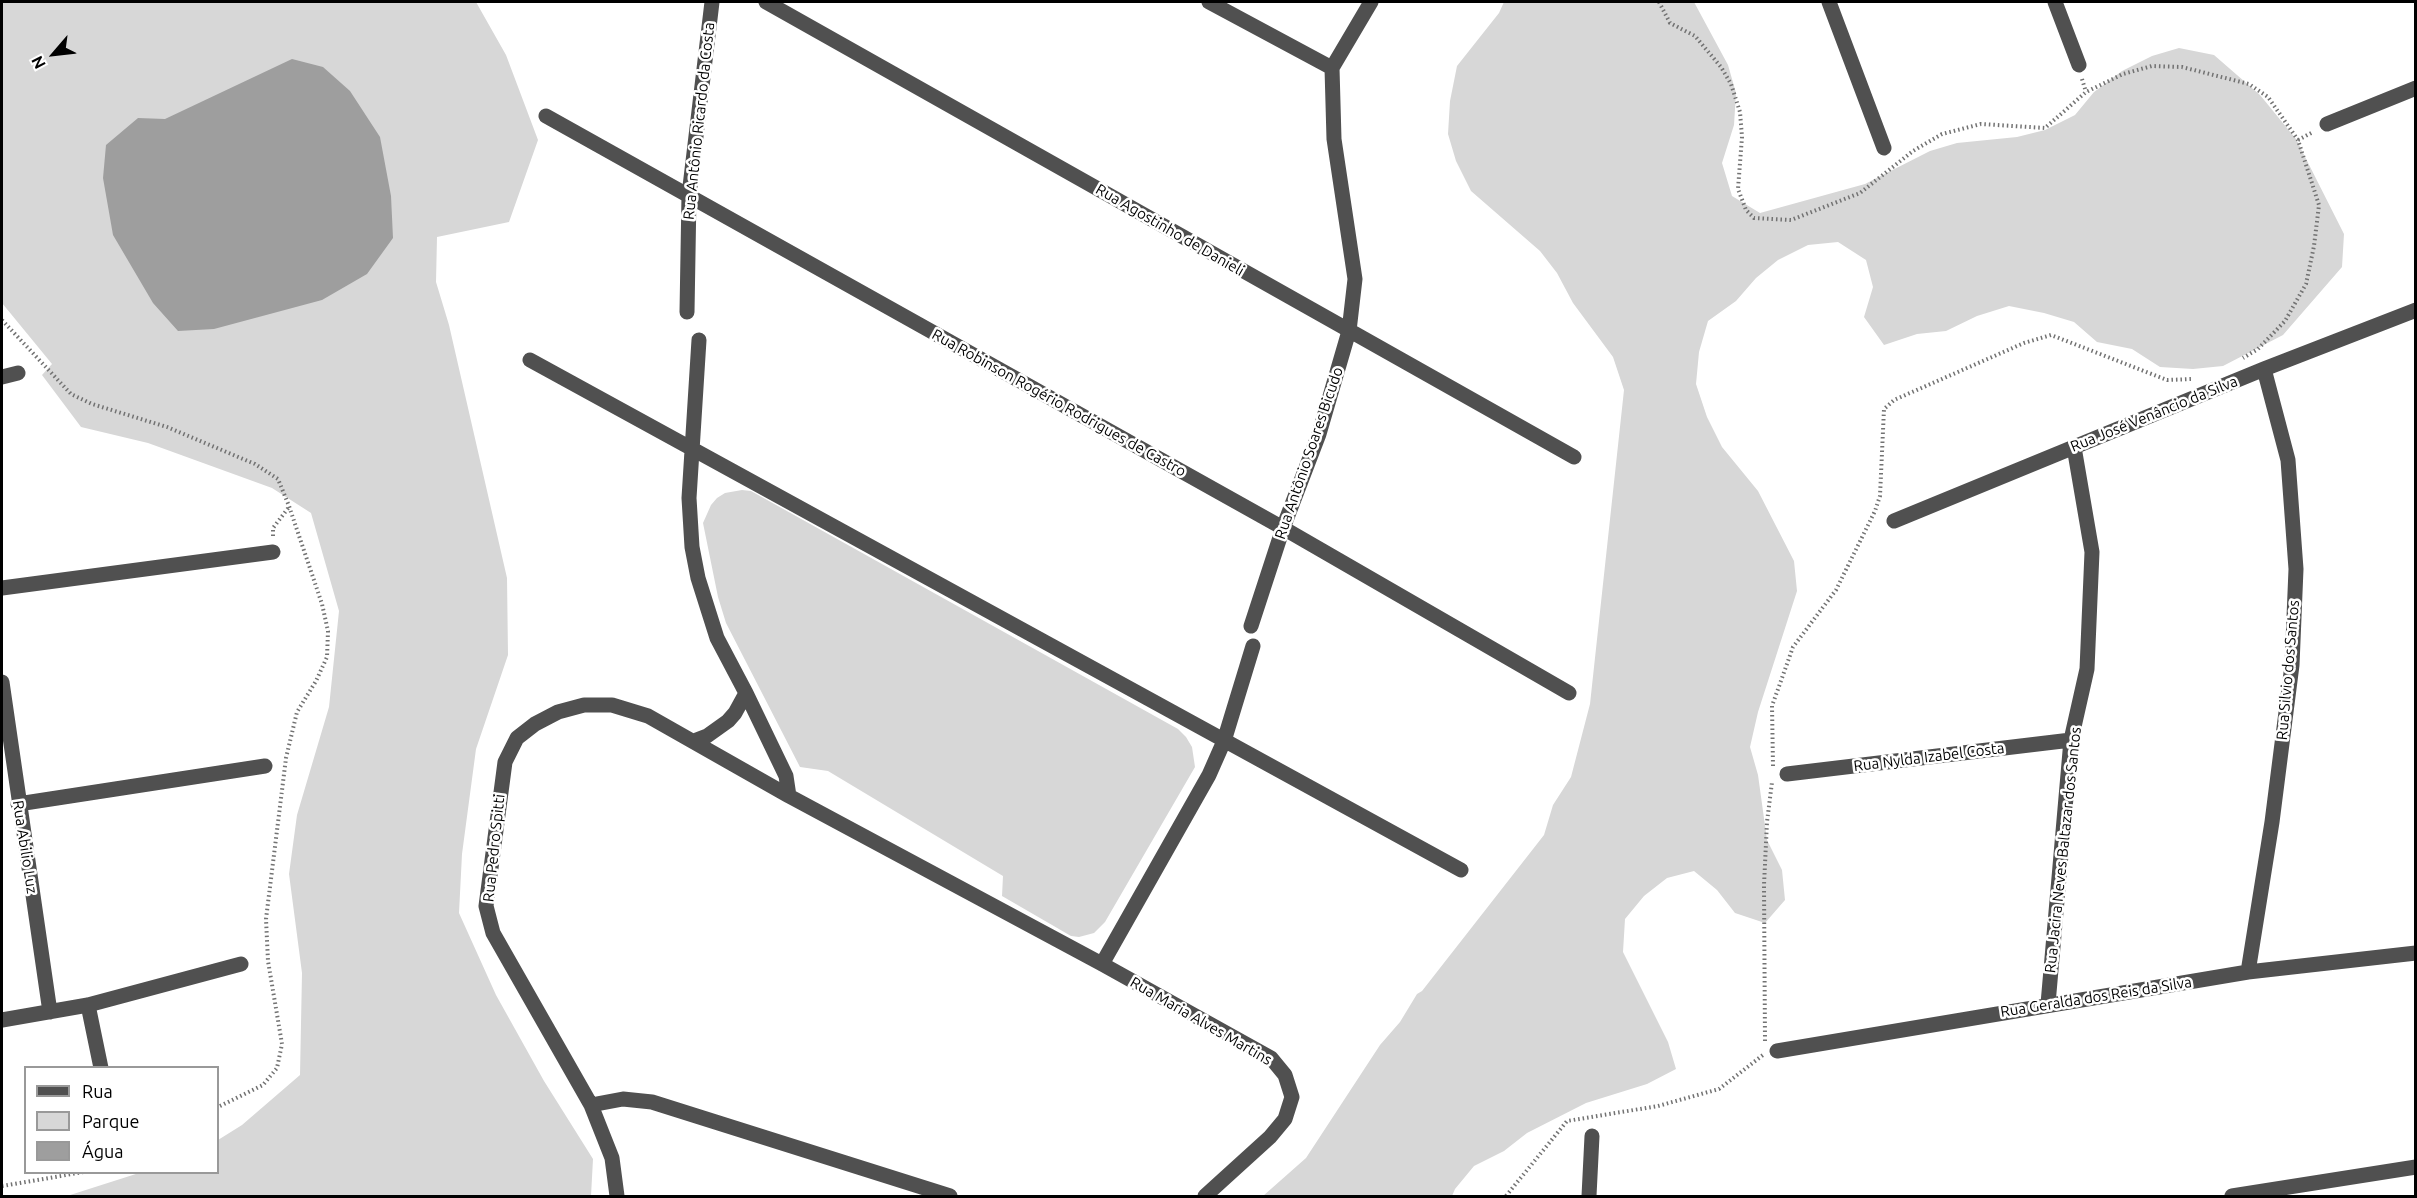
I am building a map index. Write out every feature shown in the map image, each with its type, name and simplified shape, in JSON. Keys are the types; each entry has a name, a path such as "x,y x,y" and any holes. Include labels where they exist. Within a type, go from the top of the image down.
{"street":[{"name":"Rua Antônio Ricardo da Costa","path":"687,312 689,195 712,2"},
{"name":"Rua Agostinho de Danieli","path":"766,2 1574,457"},
{"path":"1209,2 1332,68 1371,2"},
{"path":"1829,2 1884,148"},
{"path":"2058,3 2079,65"},
{"name":"Rua Antônio Soares Bicudo","path":"1251,626 1283,528 1318,434 1349,331 1355,279 1334,139 1332,68"},
{"path":"2327,124 2415,88"},
{"name":"Rua Robinson Rogério Rodrigues de Castro","path":"546,116 1283,528 1569,693"},
{"name":"Rua José Venâncio da Silva","path":"1894,521 2264,369 2415,310"},
{"path":"699,340 690,474 690,523 698,578 717,638 747,693 786,777 789,796"},
{"path":"530,360 1461,870"},
{"name":"Rua Silvio dos Santos","path":"2248,972 2272,822 2292,665 2296,569 2288,460 2264,369"},
{"path":"2,377 18,373"},
{"name":"Rua Jacira Neves Baltazar dos Santos","path":"2048,1004 2071,740 2087,669 2091,552 2074,447"},
{"path":"2,588 273,552"},
{"path":"1102,964 1209,774 1224,741 1253,646"},
{"name":"Rua Abilio Luz","path":"2,682 50,1012"},
{"path":"694,741 712,733 728,721 747,693"},
{"name":"Rua Pedro Spitti","path":"617,1197 612,1158 591,1105 493,933 486,906 505,762 517,738 535,724 558,712 584,705 612,705 648,716 789,796"},
{"name":"Rua Nylda Izabel Costa","path":"1787,774 2071,740"},
{"path":"18,804 265,766"},
{"name":"Rua Maria Alves Martins","path":"789,796 1102,964 1271,1058 1285,1075 1292,1097 1285,1119 1270,1137 1205,1197"},
{"name":"Rua Geralda dos Reis da Silva","path":"1777,1051 2248,972 2415,953"},
{"path":"2,1020 88,1005 241,964"},
{"path":"88,1005 101,1066"},
{"path":"591,1105 623,1098 652,1101 950,1197"},
{"path":"1589,1197 1592,1136"},
{"path":"2232,1197 2415,1167"}],"path":[{"path":"1659,2 1670,23 1695,36 1721,67 1731,84 1740,112 1742,137 1738,189 1746,210 1754,218 1791,220 1860,193 1913,151 1942,134 1981,123 2044,128 2086,92 2123,74 2152,66 2182,67 2249,84 2268,97 2298,140 2319,206 2306,284 2285,321 2258,349 2239,360"},
{"path":"2,320 71,394 92,404 167,427 255,464 278,479 290,506 322,604 328,631 327,657 316,681 297,712 286,758 266,919 268,961 282,1044 277,1068 263,1085 219,1107"},
{"path":"1506,1197 1567,1121 1658,1106 1719,1089 1769,1050 1765,1042 1764,885 1767,822 1773,775 1772,706 1793,647 1836,590 1875,511 1880,496 1884,409 1894,400 2024,343 2051,335 2167,380 2187,380 2198,376"},
{"path":"273,552 273,528 290,506"},
{"path":"2,1186 78,1174"}],"green space":[{"path":"2,2 476,2 506,55 538,140 509,222 437,237 436,282 449,325 507,578 508,655 476,749 462,854 459,913 496,995 544,1081 593,1159 591,1196 67,1196 136,1174 219,1174 219,1139 242,1125 300,1075 302,973 289,874 297,815 329,707 339,611 311,513 272,488 148,443 81,427 42,375 52,364 2,303"},
{"path":"1504,2 1694,2 1728,65 1736,93 1734,125 1722,163 1732,196 1760,213 1865,184 1930,151 1957,143 2017,137 2045,130 2075,115 2094,92 2122,71 2152,56 2179,48 2214,55 2260,95 2296,139 2344,234 2342,267 2283,335 2223,366 2193,369 2160,367 2132,349 2097,342 2074,322 2009,306 1977,316 1946,331 1917,334 1884,345 1864,317 1873,287 1866,260 1838,242 1808,245 1778,260 1756,278 1736,301 1708,321 1699,352 1696,384 1707,417 1722,447 1758,491 1794,561 1797,591 1758,712 1750,747 1758,775 1767,840 1782,870 1785,900 1765,923 1735,913 1717,890 1694,871 1667,878 1644,896 1625,919 1623,952 1668,1042 1676,1069 1647,1084 1586,1103 1527,1133 1504,1151 1474,1166 1452,1196 1263,1196 1306,1158 1380,1045 1400,1022 1417,994 1422,991 1544,835 1553,805 1571,777 1590,704 1624,390 1613,357 1573,303 1557,273 1540,251 1471,191 1456,161 1448,134 1450,101 1457,66 1499,13"},
{"path":"751,491 1178,729 1186,737 1192,747 1195,767 1105,922 1094,933 1079,937 1071,936 1002,896 1003,876 828,771 800,767 726,623 718,597 703,523 711,505 717,498 725,493"}],"water":[{"path":"292,59 323,67 350,91 380,137 391,196 393,238 367,274 322,300 214,329 178,331 153,303 113,235 103,178 106,145 138,118 165,119"}]}
